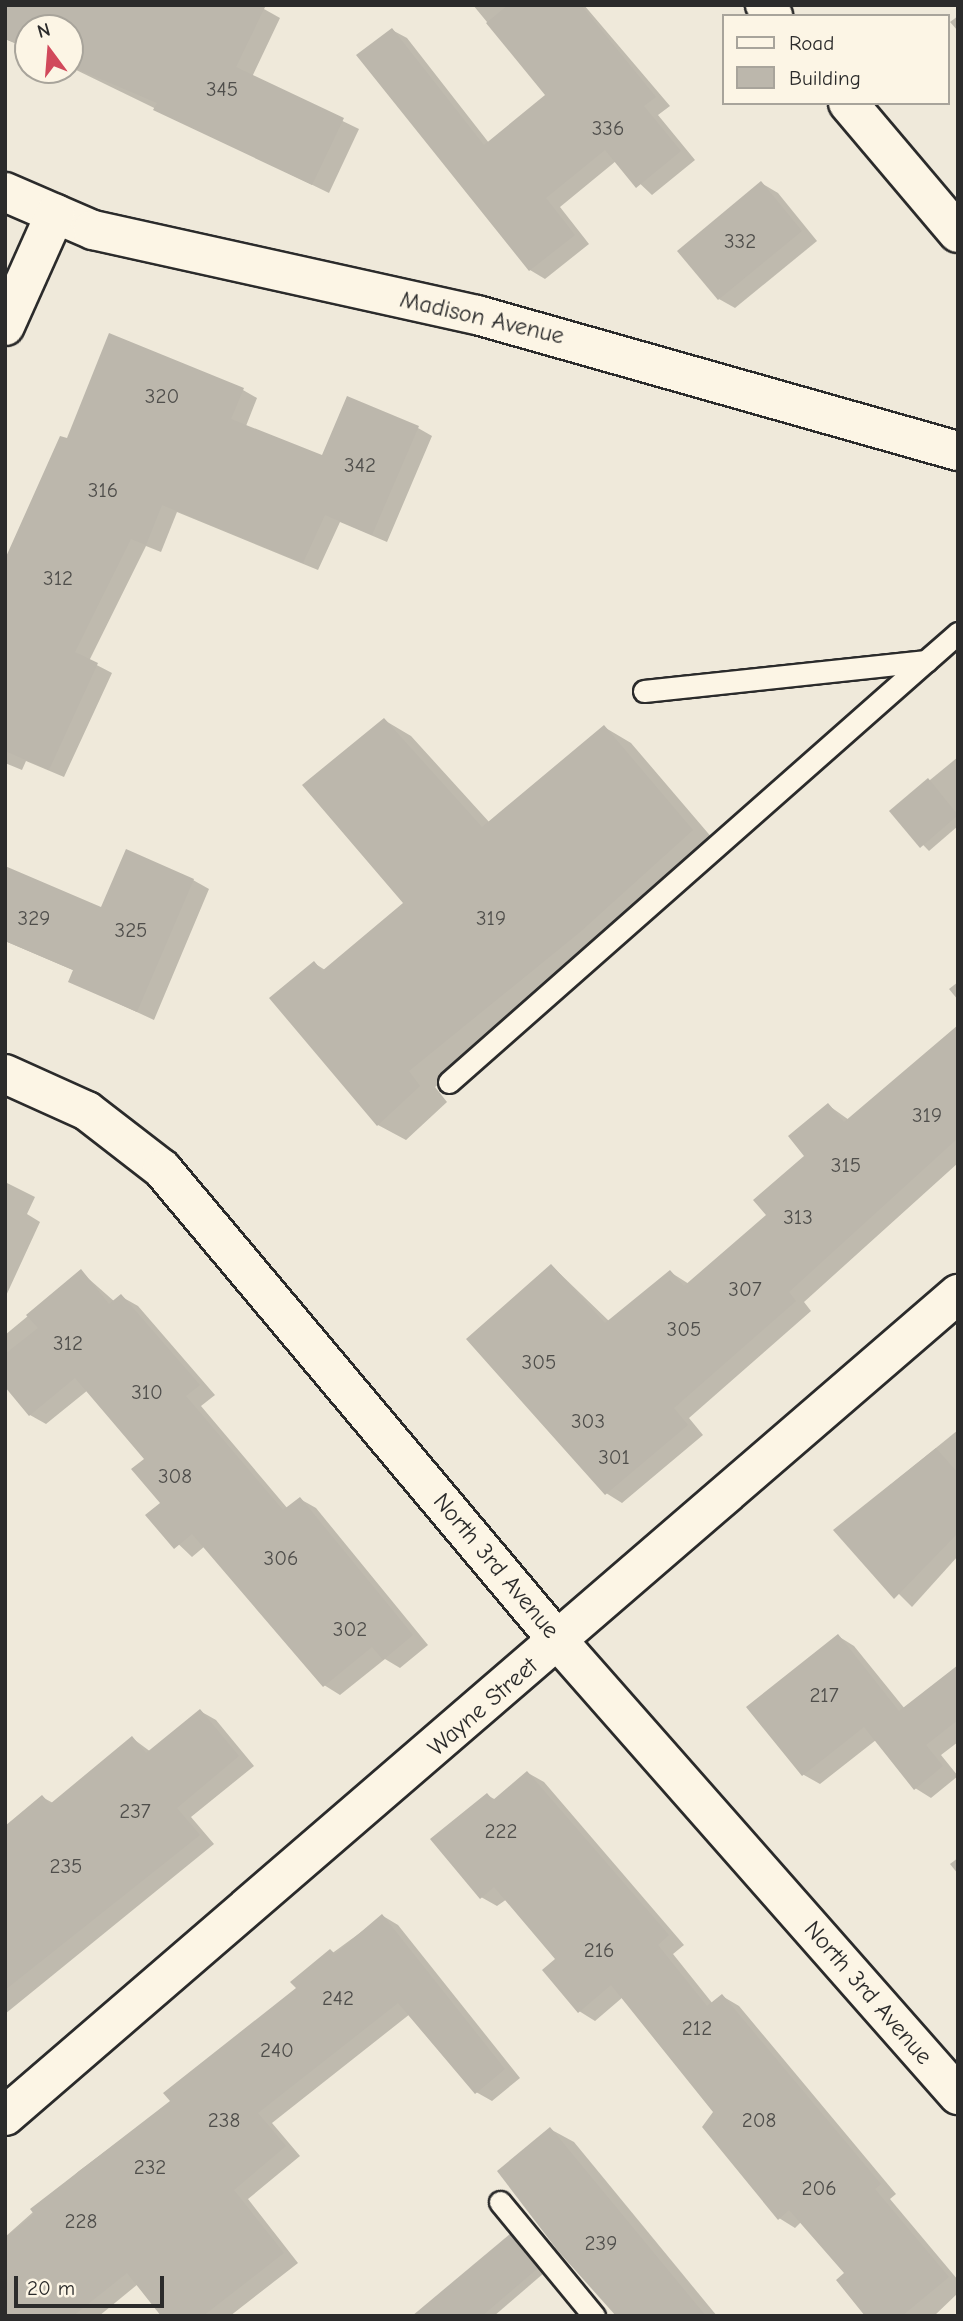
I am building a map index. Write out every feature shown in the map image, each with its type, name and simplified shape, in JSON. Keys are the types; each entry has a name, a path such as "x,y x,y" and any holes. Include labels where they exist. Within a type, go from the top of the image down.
{"street":[{"path":"850,105 958,233"},
{"name":"Madison Avenue","path":"5,192 93,230 627,353 958,451"},
{"path":"5,326 55,214"},
{"name":"North 3rd Avenue","path":"5,1074 88,1111 162,1169 559,1642 958,2095"},
{"name":"Wayne Street","path":"5,2116 559,1642 958,1294"}],"lane":[{"path":"449,1082 958,633"},
{"path":"644,691 926,661"},
{"path":"500,2202 594,2316"}],"building":[{"path":"5,5 266,5 236,67 344,118 312,185 153,110 157,103 84,72 84,14 14,14 14,43 5,39"},
{"path":"508,5 581,5 656,97 644,106 681,151 636,188 605,150 546,198 575,235 529,271 356,55 392,28 484,145 545,95 486,23"},
{"path":"761,181 802,231 718,300 677,251"},
{"path":"109,333 244,388 231,419 322,455 347,396 419,426 372,535 325,515 303,563 162,505 146,545 131,539 75,652 98,663 49,770 5,751 5,559 60,436 67,438"},
{"path":"384,718 482,827 604,725 693,830 579,933 409,1071 420,1086 377,1126 269,998 314,961 322,971 403,903 302,785"},
{"path":"928,778 958,815 920,848 889,811"},
{"path":"126,849 194,879 137,1012 68,982 73,970 5,941 5,866 101,907"},
{"path":"958,1025 958,1138 789,1292 796,1301 674,1408 688,1425 605,1495 466,1339 551,1264 605,1323 670,1270 684,1286 766,1215 753,1200 804,1156 788,1136 828,1103 844,1122"},
{"path":"81,1269 109,1304 121,1294 200,1385 186,1396 283,1510 300,1497 413,1635 383,1660 372,1647 323,1687 192,1534 174,1549 145,1515 160,1503 131,1469 144,1459 75,1378 29,1416 5,1387 5,1354 38,1328 26,1315"},
{"path":"936,1448 958,1473 958,1533 894,1599 833,1530"},
{"path":"838,1634 899,1711 958,1665 958,1720 926,1745 943,1766 914,1790 864,1727 802,1776 746,1707"},
{"path":"200,1709 239,1756 177,1808 200,1835 5,1990 5,1826 42,1795 50,1804 132,1736 146,1753"},
{"path":"527,1771 669,1935 658,1945 707,2006 722,1994 881,2184 875,2189 949,2277 902,2316 865,2316 836,2280 844,2273 789,2210 778,2220 702,2127 713,2112 611,1985 578,2013 542,1970 555,1959 494,1887 480,1899 430,1839 487,1793 493,1800"},
{"path":"382,1914 505,2069 475,2094 398,2003 258,2113 286,2146 234,2190 284,2253 203,2316 161,2316 127,2273 73,2316 5,2316 5,2238 34,2214 30,2209 170,2101 163,2093 296,1988 290,1982 330,1949 335,1954"},
{"path":"550,2127 706,2316 616,2316 558,2251 497,2171"},
{"path":"510,2234 538,2268 482,2316 412,2316"}]}
